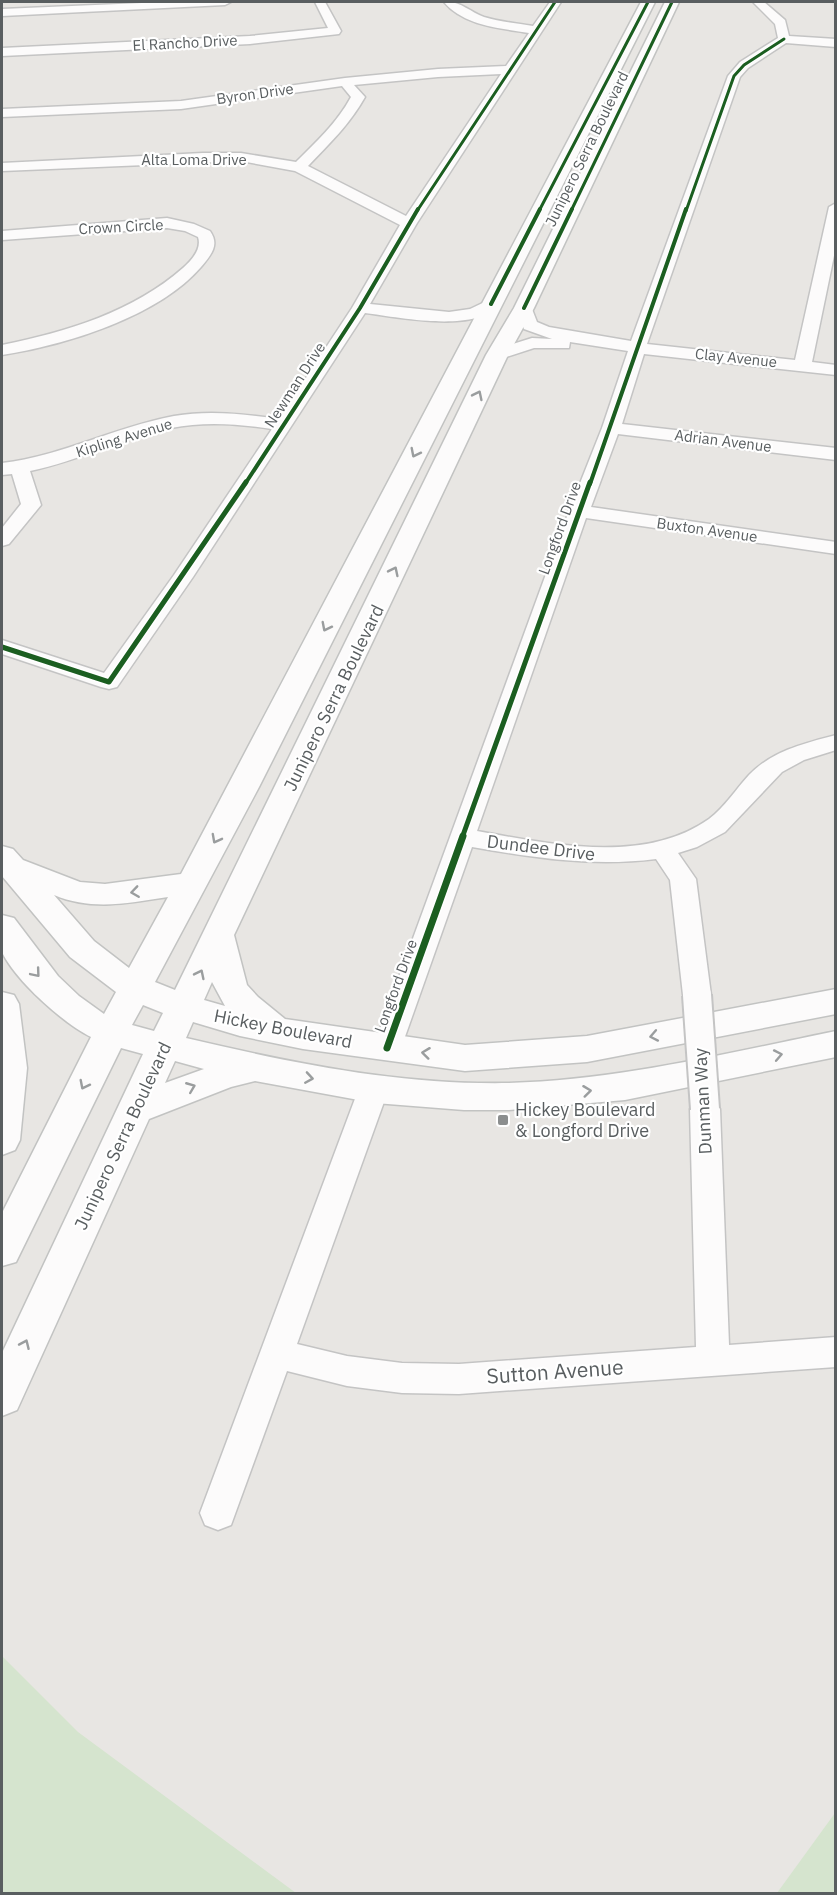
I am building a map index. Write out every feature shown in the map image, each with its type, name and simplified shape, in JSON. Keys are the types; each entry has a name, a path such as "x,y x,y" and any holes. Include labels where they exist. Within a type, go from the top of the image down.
{"main road":[{"name":"Junipero Serra Boulevard","path":"2,1250 111,1033 193,884 471,341 648,2"},
{"name":"Junipero Serra Boulevard","path":"2,1397 218,936 471,341 524,308 672,2"},
{"path":"7,861 76,892 105,895 193,884"},
{"name":"Hickey Boulevard","path":"7,861 60,926 82,949 111,973 135,988 184,1007 280,1031 465,1058 587,1049 836,1001"},
{"path":"2,926 47,986 79,1014 111,1033 304,1078 374,1088 446,1096 555,1094 666,1078 836,1044"},
{"path":"218,936 226,975 234,994 246,1009 280,1031"},
{"path":"2,1004 9,1068 2,1140"},
{"path":"136,1109 225,1075 259,1068"}],"street":[{"path":"2,13 225,2"},
{"name":"El Rancho Drive","path":"2,52 250,40 335,31 321,2"},
{"path":"450,2 458,11 493,22 535,30"},
{"name":"Newman Drive","path":"2,647 109,682 183,577 284,425 357,312 409,223 555,2"},
{"path":"758,2 781,23 784,39 836,43"},
{"name":"Longford Drive","path":"387,1048 579,511 611,428 637,348 734,76 744,65 784,39"},
{"name":"Byron Drive","path":"2,113 181,105 345,82 438,73 509,70"},
{"path":"299,167 341,124 353,108 358,97 345,82"},
{"name":"Alta Loma Drive","path":"2,166 203,157 241,158 299,167 409,223"},
{"path":"802,366 836,207"},
{"name":"Crown Circle","path":"2,235 167,223 189,227 205,234 208,242 207,249 178,280 114,318 26,346 2,350"},
{"path":"357,312 449,317 474,313 491,304"},
{"name":"Clay Avenue","path":"524,308 530,325 540,330 621,341 637,348"},
{"path":"357,312 444,327 471,341"},
{"name":"Clay Avenue","path":"471,341 521,345 539,343 618,351 637,348 836,370"},
{"name":"Kipling Avenue","path":"11,468 74,454 157,425 200,417 284,425"},
{"name":"Adrian Avenue","path":"611,428 836,454"},
{"path":"2,540 31,505 11,468"},
{"name":"Buxton Avenue","path":"579,511 836,548"},
{"name":"Dundee Drive","path":"462,837 563,854 600,856 662,849 691,839 716,826 771,768 805,750 836,742"},
{"name":"Dunman Way","path":"662,849 683,879 697,995 705,1109 713,1361"},
{"path":"218,1513 374,1088"},
{"name":"Sutton Avenue","path":"277,1354 347,1371 402,1378 459,1379 836,1353"}],"green space":[{"path":"2,1656 78,1732 296,1893 2,1893"},
{"path":"835,1813 835,1893 777,1893"}],"cycle path":[{"path":"2,647 109,682 183,577 284,425 360,308 409,223 555,2"},
{"path":"491,304 648,2"},
{"path":"524,308 672,2"},
{"path":"387,1048 579,511 611,428 637,348 734,76 744,65 784,39"}],"place":[{"name":"Hickey Boulevard & Longford Drive","path":"503,1120"}]}
